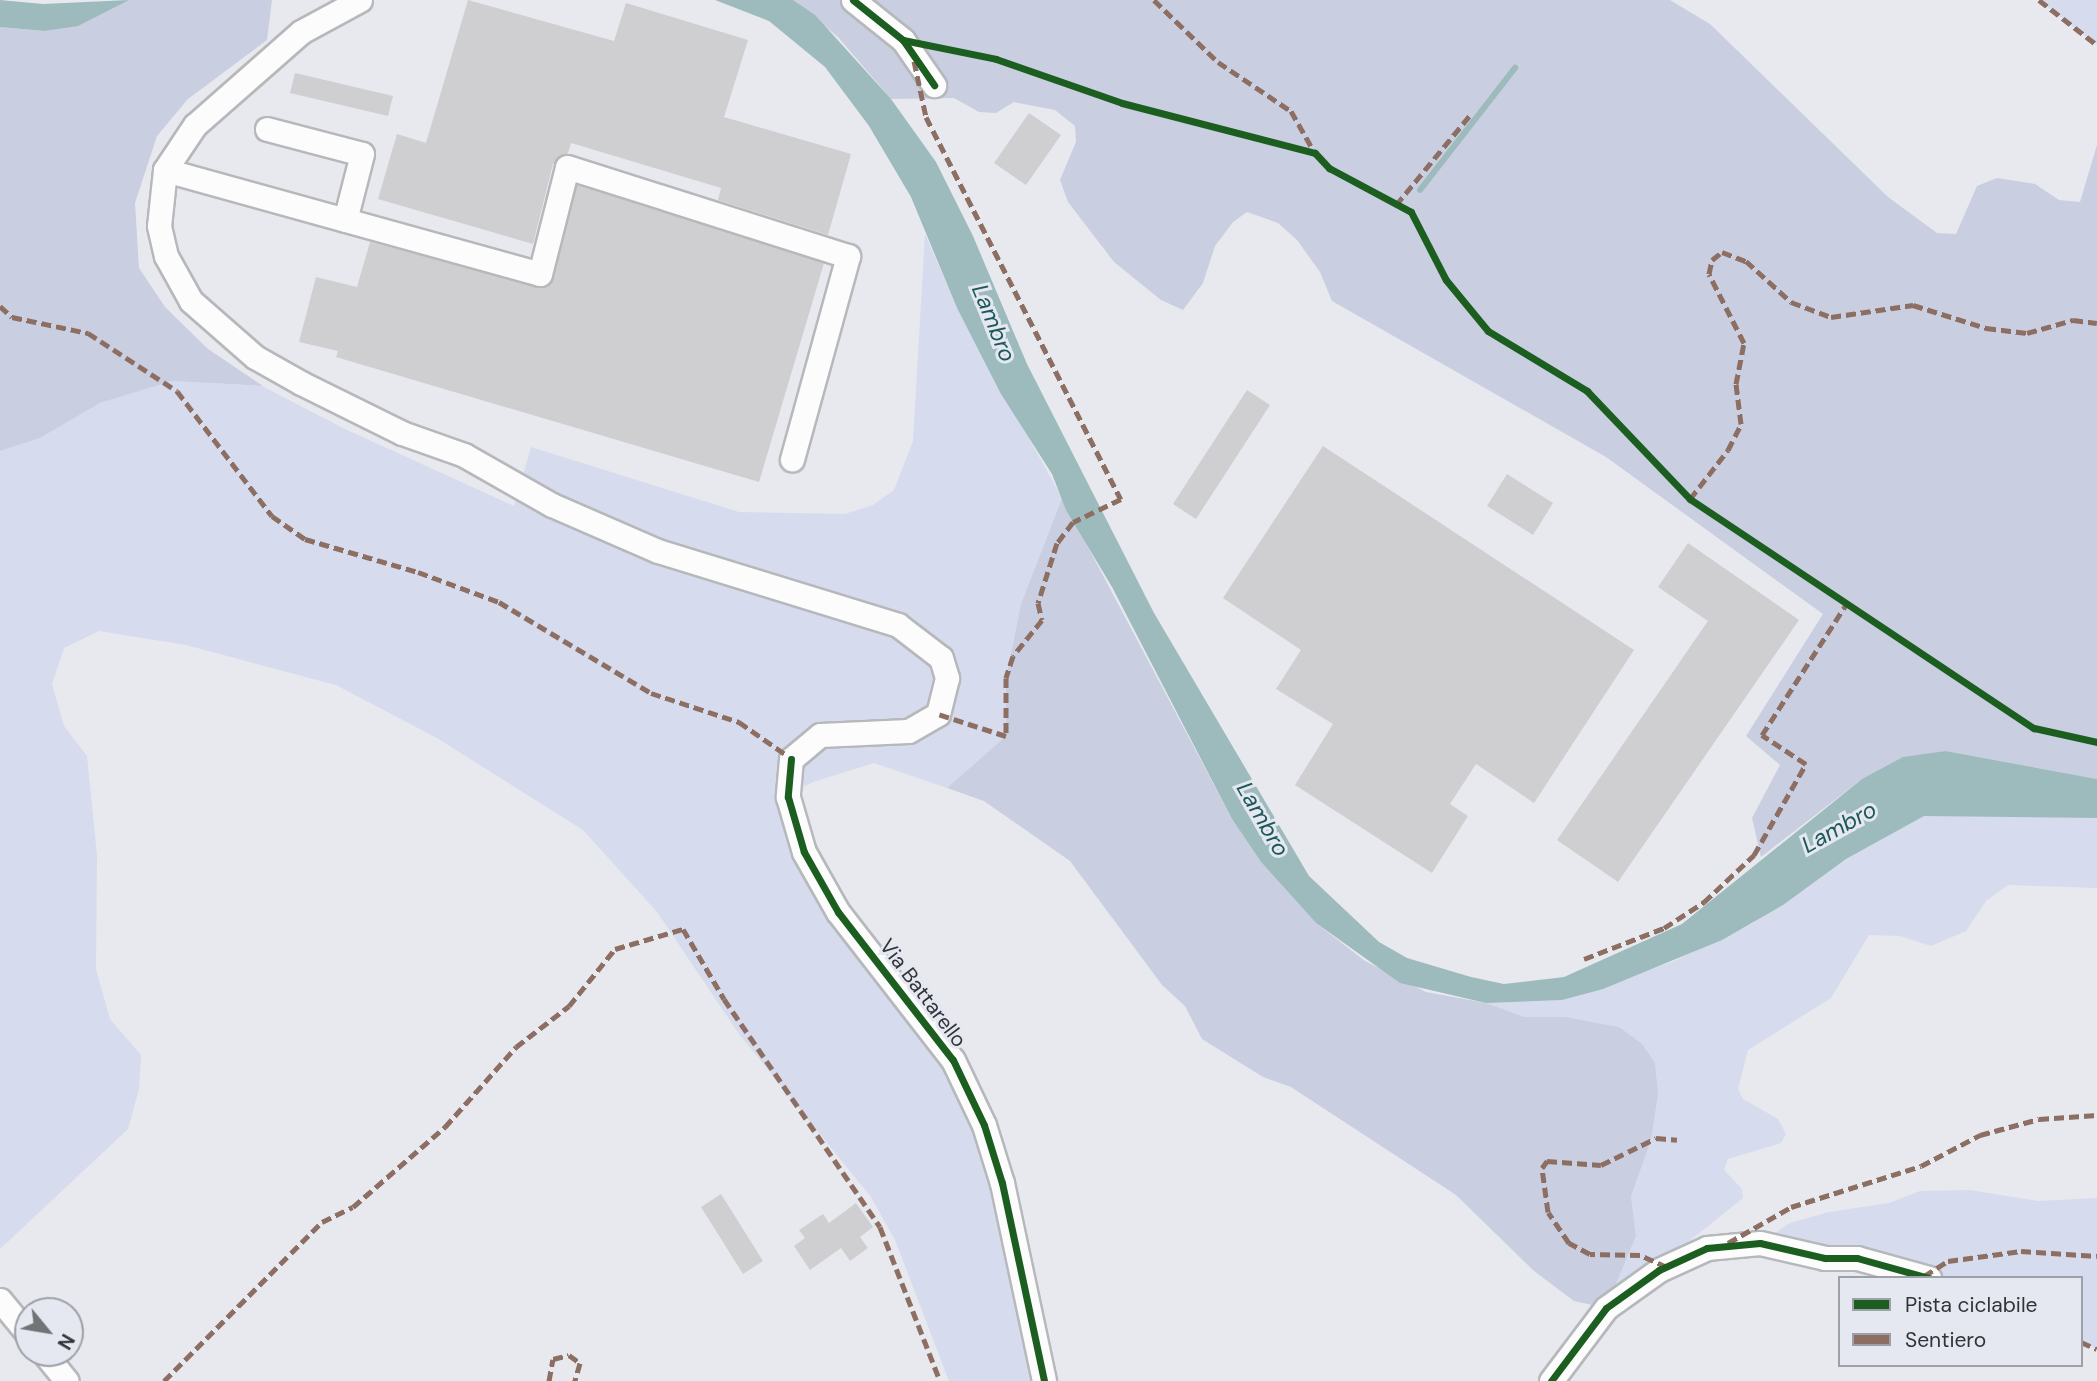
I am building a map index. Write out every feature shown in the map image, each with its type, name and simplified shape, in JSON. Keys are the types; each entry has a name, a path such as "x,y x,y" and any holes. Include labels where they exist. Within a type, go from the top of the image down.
{"street":[{"path":"360,0 301,32 195,125 165,170 540,274 567,167 848,256 792,459"},
{"path":"853,0 903,40 933,85"},
{"path":"267,130 362,154 345,220"},
{"name":"Via Battarello","path":"165,170 159,226 166,256 191,301 255,357 401,433 464,455 552,506 658,551 898,625 941,658 947,678 938,714 925,725 908,731 820,735 791,759 788,797 804,852 838,912 953,1060 984,1125 1002,1183 1044,1381"},
{"path":"1551,1381 1606,1308 1659,1270 1707,1248 1760,1243 1825,1258 1857,1258 1922,1276"},
{"path":"0,1300 14,1317"},
{"path":"56,1367 67,1381"}],"shaded area":[{"path":"129,0 272,0 267,40 188,99 157,136 135,203 139,268 165,307 208,349 263,386 172,381 100,403 40,438 0,451 0,27 44,31"},
{"path":"793,0 1670,0 1710,24 1888,197 1937,233 1956,234 1977,186 1997,178 2035,184 2059,200 2080,202 2097,145 2097,779 1946,751 1862,779 1761,857 1752,818 1780,765 1746,736 1823,614 1606,457 1332,301 1320,272 1297,240 1278,223 1247,212 1233,222 1215,246 1203,283 1183,310 1161,300 1114,262 1068,202 1060,180 1076,142 1075,126 1055,110 1014,102 996,113 979,112 954,98 891,99 838,37"},
{"path":"2039,0 2097,0 2097,45 2042,3"},
{"path":"925,234 957,308 1062,498 1021,604 1006,678 1006,736 947,788 874,763 813,782 799,789 794,822 984,1125 1044,1381 949,1381 895,1240 871,1197 739,1034 657,912 583,830 437,738 336,685 186,645 99,631 64,648 52,684 64,726 87,756 97,855 96,969 110,1019 141,1055 139,1089 128,1129 0,1249 0,451 40,438 100,403 172,381 262,386 345,429 514,506 531,447 739,512 845,514 873,505 894,490 913,441"},
{"path":"1062,498 1232,819 1261,862 1316,923 1365,961 1426,992 1486,1003 1525,1017 1566,1017 1619,1027 1642,1044 1655,1063 1658,1095 1651,1140 1631,1196 1636,1236 1606,1308 1574,1301 1534,1271 1456,1195 1291,1087 1263,1077 1202,1039 1185,1006 1162,985 1070,861 984,801 947,788 1006,736 1006,678 1021,604"},
{"path":"1925,815 2097,818 2097,888 2008,885 1986,901 1966,931 1931,946 1900,936 1869,935 1831,998 1748,1050 1738,1089 1743,1099 1778,1119 1786,1134 1781,1143 1728,1159 1724,1170 1742,1189 1743,1198 1606,1308 1636,1236 1631,1196 1651,1139 1658,1095 1619,1027 1566,1017 1525,1017 1486,1003 1562,1000 1672,962 1751,924 1846,859"},
{"path":"1970,1190 2038,1201 2097,1198 2097,1349 2083,1343 2083,1276 1919,1276 1760,1243 1790,1223 1829,1212 1889,1203 1920,1191"}],"water":[{"path":"0,0 43,4 129,0 78,26 44,31 0,27"},
{"name":"Lambro","path":"715,0 793,0 815,15 891,99 936,162 973,236 1027,364 1154,613 1309,876 1379,942 1407,958 1504,984 1564,977 1682,924 1862,779 1903,757 1946,751 2097,779 2097,818 1924,816 1846,859 1783,905 1722,940 1603,989 1562,1000 1486,1003 1400,983 1316,923 1261,862 1232,819 1112,587 1066,510 1052,474 1001,394 957,308 911,197 869,126 825,67 769,21"}],"building":[{"path":"468,0 614,41 626,3 748,40 724,117 851,154 828,235 718,200 721,188 571,143 568,153 553,164 533,244 378,199 397,134 426,143"},
{"path":"295,73 393,96 388,116 290,93"},
{"path":"1029,113 1061,135 1026,185 994,163"},
{"path":"577,185 824,263 759,482 336,357 338,351 299,342 316,277 357,287 370,242 545,288 554,277"},
{"path":"1247,390 1270,405 1196,519 1173,504"},
{"path":"1323,446 1634,650 1534,803 1476,764 1450,804 1468,816 1432,873 1295,785 1333,724 1276,689 1301,650 1223,598"},
{"path":"1507,474 1553,503 1533,535 1487,506"},
{"path":"1688,543 1799,620 1618,882 1557,840 1708,621 1658,587"},
{"path":"721,1194 763,1261 743,1274 701,1207"},
{"path":"856,1203 873,1227 860,1237 868,1248 850,1261 841,1248 810,1270 794,1246 805,1238 799,1230 823,1214 829,1223"}],"waterway":[{"path":"1420,190 1515,68"}],"marked path":[{"path":"1154,0 1218,62 1291,111 1315,153"},
{"path":"2039,0 2097,45"},
{"path":"914,61 926,117 1121,499 1073,522 1057,543 1038,603 1042,620 1013,656 1006,678 1006,736 938,714"},
{"path":"1396,205 1471,114"},
{"path":"1690,499 1728,450 1741,424 1736,384 1744,343 1709,274 1712,260 1722,252 1746,261 1791,302 1831,317 1913,305 1986,328 2027,333 2073,320 2097,323"},
{"path":"0,306 12,317 88,333 177,391 272,516 305,539 418,572 499,602 651,693 739,722 785,754"},
{"path":"1584,959 1664,928 1704,902 1754,855 1806,764 1762,735 1847,603"},
{"path":"164,1381 322,1222 353,1207 445,1127 516,1047 569,1006 615,949 683,929 724,999 880,1227 940,1381"},
{"path":"1728,1243 1791,1207 1921,1166 1980,1135 2039,1119 2097,1115"},
{"path":"1667,1267 1640,1255 1590,1254 1569,1243 1548,1212 1542,1168 1547,1161 1601,1165 1656,1138 1677,1140"},
{"path":"1924,1276 1948,1261 2021,1251 2097,1256"},
{"path":"2083,1343 2097,1349"},
{"path":"549,1381 553,1359 569,1355 580,1363 575,1381"}],"cycle path":[{"path":"853,0 903,40 934,85"},
{"path":"903,40 996,59 1122,103 1315,153 1329,168 1411,212 1446,280 1488,331 1587,391 1690,499 2034,728 2097,742"},
{"path":"791,759 788,797 804,852 838,912 953,1060 984,1125 1002,1183 1044,1381"},
{"path":"1551,1381 1606,1308 1659,1270 1707,1248 1760,1243 1825,1258 1857,1258 1922,1276"}]}
